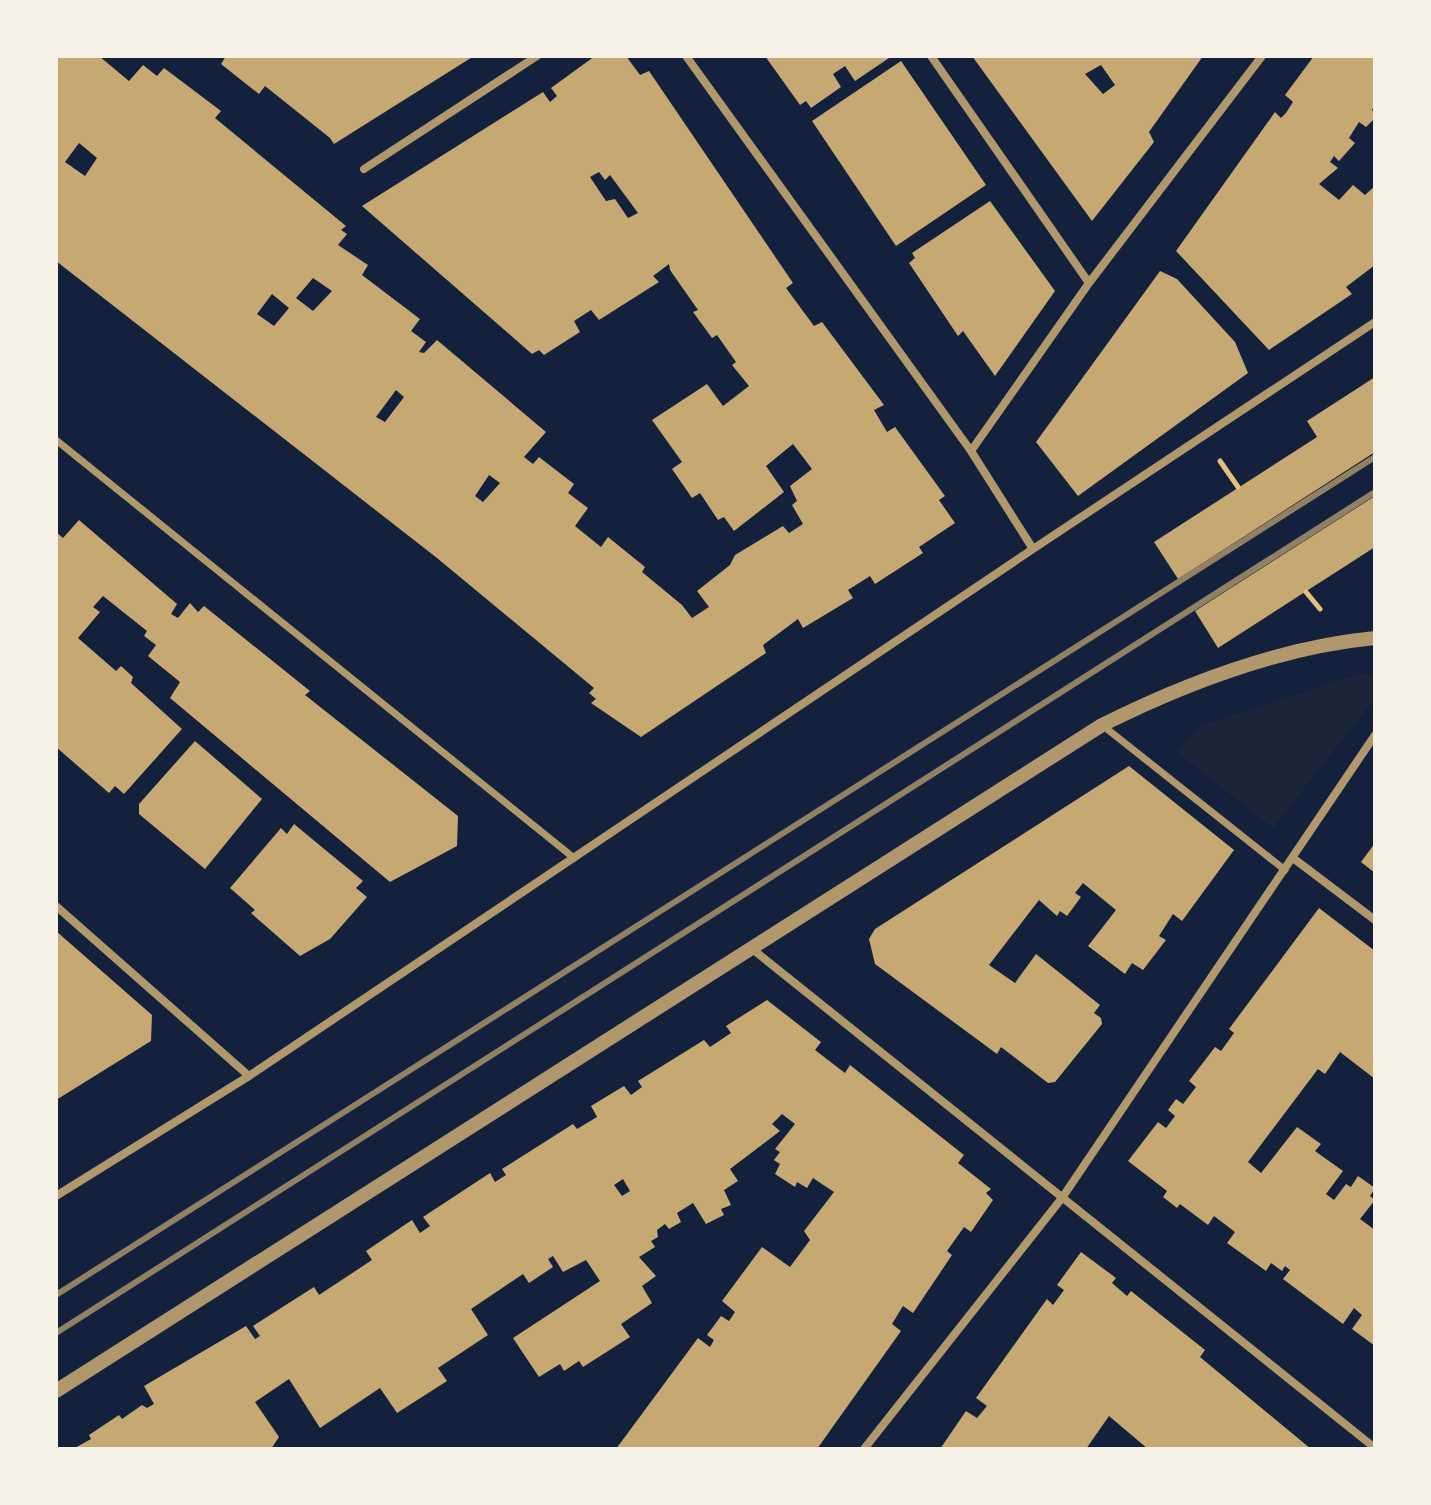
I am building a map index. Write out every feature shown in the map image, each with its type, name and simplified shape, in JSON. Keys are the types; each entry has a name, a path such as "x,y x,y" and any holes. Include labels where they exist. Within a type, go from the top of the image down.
{"street":[{"path":"364,169 537,56"},
{"path":"686,56 971,451 1033,549"},
{"path":"931,56 1089,283"},
{"path":"971,451 1089,283 1262,56"},
{"path":"56,1196 249,1076 1375,322"},
{"path":"56,440 574,858"},
{"path":"56,1391 1102,725 1142,705 1262,660 1347,641 1375,638"},
{"path":"1102,725 1285,870"},
{"path":"864,1449 1062,1198 1375,735"},
{"path":"1293,858 1375,920"},
{"path":"56,906 249,1076"},
{"path":"751,948 1375,1448"}],"shaded area":[{"path":"1362,673 1375,678 1375,698 1273,828 1177,752 1200,726"}],"building":[{"path":"56,56 99,56 129,81 143,65 157,76 164,68 221,111 215,118 346,226 341,230 347,234 338,245 368,265 362,275 420,319 411,331 426,342 419,352 424,353 437,340 546,432 524,457 533,464 539,457 574,484 568,493 588,508 575,526 601,547 608,537 645,567 642,572 682,605 692,618 709,607 697,591 730,565 735,555 783,526 789,533 803,524 792,505 797,501 790,486 812,469 793,444 766,466 784,492 734,531 724,517 718,520 700,493 692,498 672,469 682,462 652,420 707,384 723,406 749,386 732,365 736,362 717,335 712,338 693,312 698,310 669,264 653,276 659,282 599,320 591,310 574,321 580,332 544,355 539,350 532,354 362,206 543,92 550,102 557,96 551,88 595,56 626,56 640,75 649,71 793,283 786,288 814,326 822,322 884,405 874,410 887,432 895,427 945,496 939,500 955,523 919,547 923,553 875,584 870,576 848,590 853,598 803,628 798,619 763,645 766,653 641,737 591,703 596,699 589,693 594,688 437,558 56,261","holes":["79,143 97,158 85,176 65,162","599,172 605,180 610,175 638,213 628,218 615,199 606,201 590,177","313,278 332,291 313,311 296,298","272,294 289,308 274,326 257,314","396,390 404,397 385,422 376,417","489,475 500,483 483,502 475,496"]},
{"path":"226,56 474,56 334,144 265,86 259,94 221,64"},
{"path":"765,56 892,56 855,81 845,66 833,74 841,87 811,108 806,101 800,105"},
{"path":"972,56 1203,56 1149,132 1154,142 1092,221","holes":["1101,65 1115,85 1103,94 1085,74"]},
{"path":"1314,56 1375,56 1375,107 1372,109 1375,118 1366,127 1359,122 1349,138 1355,143 1339,161 1334,156 1330,162 1338,168 1319,184 1339,200 1353,185 1365,195 1375,186 1375,265 1346,287 1352,294 1269,350 1176,251 1275,112 1281,118 1286,113 1293,102 1285,95"},
{"path":"901,61 986,185 896,246 812,121"},
{"path":"990,201 1055,291 995,376 963,331 958,336 909,263 915,258 912,253"},
{"path":"1160,271 1177,279 1235,342 1248,373 1078,496 1036,442"},
{"path":"1375,377 1375,452 1178,579 1154,542 1317,437 1307,421"},
{"path":"1375,496 1375,547 1218,648 1195,611"},
{"path":"79,520 177,604 171,614 178,618 190,603 198,612 204,606 310,691 305,695 458,816 457,846 390,882 170,698 180,682 148,656 156,645 144,636 147,631 103,596 93,607 100,612 78,638 116,671 121,666 133,677 131,683 182,729 124,794 115,786 109,793 56,747 56,532 63,538"},
{"path":"195,741 262,799 205,869 139,814 139,804"},
{"path":"1129,766 1234,850 1182,921 1173,914 1159,936 1166,940 1143,970 1132,963 1125,974 1088,946 1116,910 1083,883 1075,893 1081,897 1067,916 1060,911 1057,916 1039,900 989,965 1015,983 1036,954 1100,1005 1094,1013 1101,1018 1102,1024 1055,1082 1048,1083 1001,1047 997,1054 875,964 869,939 875,929"},
{"path":"294,824 363,881 356,888 367,897 330,939 300,956 251,913 255,910 230,888 281,828 287,834"},
{"path":"1375,843 1375,873 1361,862"},
{"path":"1319,908 1375,951 1375,1079 1340,1052 1325,1074 1318,1069 1248,1162 1261,1173 1297,1127 1321,1144 1315,1151 1343,1171 1326,1194 1334,1200 1346,1184 1351,1187 1358,1176 1375,1188 1370,1196 1375,1200 1360,1219 1375,1230 1375,1346 1352,1329 1362,1315 1354,1308 1343,1324 1283,1279 1290,1270 1285,1266 1282,1271 1271,1263 1266,1271 1227,1243 1235,1232 1214,1216 1208,1225 1180,1204 1177,1208 1163,1197 1167,1191 1128,1161 1158,1122 1166,1128 1175,1116 1168,1110 1176,1099 1183,1104 1196,1087 1189,1081 1215,1047 1221,1051 1234,1033 1229,1029"},
{"path":"56,931 152,1015 151,1041 56,1100"},
{"path":"767,1000 821,1042 815,1050 845,1073 850,1065 964,1155 958,1163 991,1189 986,1193 993,1200 971,1232 964,1227 947,1251 952,1255 913,1313 903,1306 892,1324 901,1331 817,1449 616,1449 698,1338 710,1347 714,1340 707,1335 721,1316 729,1321 735,1312 722,1301 762,1247 790,1267 810,1240 804,1231 834,1192 813,1178 807,1188 797,1182 795,1187 775,1174 780,1164 774,1160 780,1152 775,1149 795,1124 782,1114 772,1124 780,1131 730,1169 738,1181 724,1190 731,1205 721,1209 724,1215 706,1224 693,1203 677,1213 681,1222 669,1229 665,1224 657,1230 658,1237 651,1241 655,1247 639,1257 656,1276 642,1286 652,1303 621,1324 630,1337 583,1367 579,1361 564,1371 560,1364 539,1377 513,1338 600,1281 586,1260 563,1272 553,1256 548,1259 553,1267 529,1283 523,1274 471,1309 488,1335 438,1368 447,1381 397,1413 380,1388 320,1428 289,1379 255,1402 279,1437 271,1449 73,1449 91,1439 89,1435 119,1415 122,1419 142,1405 147,1408 154,1404 144,1386 246,1326 255,1339 260,1336 253,1326 314,1287 319,1295 372,1260 366,1251 412,1220 420,1233 430,1226 423,1217 490,1173 495,1182 506,1175 502,1169 573,1124 577,1129 597,1117 591,1106 624,1086 631,1095 642,1087 638,1081 704,1040 710,1047 731,1033 726,1026","holes":["623,1179 630,1191 622,1196 614,1185"]},
{"path":"1081,1252 1116,1278 1112,1283 1127,1296 1131,1291 1205,1350 1200,1357 1311,1449 1148,1449 1109,1416 1086,1449 940,1449 966,1411 977,1418 987,1406 976,1398 1047,1299 1053,1305 1064,1290 1057,1285"}],"railway":[{"path":"56,1295 1375,457"},
{"path":"56,1333 1375,492"}]}
